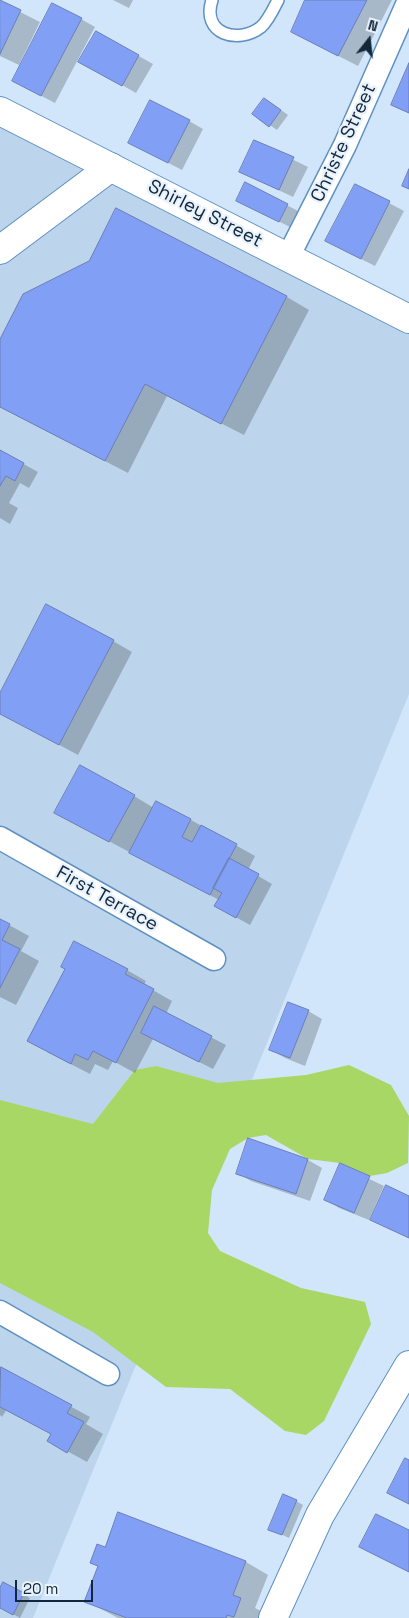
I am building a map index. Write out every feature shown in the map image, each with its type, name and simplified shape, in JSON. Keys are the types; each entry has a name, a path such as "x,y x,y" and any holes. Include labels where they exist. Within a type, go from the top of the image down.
{"main road":[{"name":"Shirley Street","path":"0,111 409,319"},
{"path":"0,250 111,167"},
{"path":"273,1618 320,1515 409,1365"}],"street":[{"name":"Christe Street","path":"288,257 345,145 409,0"},
{"name":"First Terrace","path":"0,838 214,958"},
{"path":"0,1312 108,1374"}],"lane":[{"path":"212,0 210,6 211,22 218,31 235,37 253,32 263,26 278,0"}],"shaded area":[{"path":"0,125 409,329 409,694 33,1618 0,1618"}],"green space":[{"path":"349,1065 391,1085 409,1116 408,1163 387,1173 370,1176 340,1163 308,1159 266,1135 248,1138 230,1149 212,1190 208,1233 220,1251 301,1288 365,1302 371,1324 324,1421 306,1435 285,1431 230,1389 166,1387 93,1332 0,1283 0,1100 93,1124 135,1070 156,1066 218,1083 306,1075"}],"building":[{"path":"0,0 21,10 0,54"},
{"path":"305,0 367,0 338,56 291,32"},
{"path":"52,3 82,18 41,96 12,81"},
{"path":"96,31 139,55 122,86 78,62"},
{"path":"409,63 409,113 391,105"},
{"path":"264,98 281,110 269,127 252,114"},
{"path":"150,100 190,120 168,163 128,143"},
{"path":"254,140 294,157 279,190 239,172"},
{"path":"409,169 409,189 402,186"},
{"path":"245,182 288,204 279,222 236,201"},
{"path":"355,184 390,201 361,259 325,241"},
{"path":"116,208 287,296 221,424 145,384 105,461 0,407 0,339 23,294 89,261"},
{"path":"0,450 24,463 15,481 6,476 0,486"},
{"path":"46,604 114,640 59,745 0,714 0,693"},
{"path":"80,765 135,795 109,842 54,813"},
{"path":"156,801 191,819 182,837 192,842 201,825 237,844 210,895 129,853"},
{"path":"229,858 259,874 236,918 214,906 222,893 213,888"},
{"path":"0,919 10,924 2,940 20,949 0,988"},
{"path":"74,941 128,969 125,974 154,989 116,1063 93,1051 88,1060 75,1054 71,1064 27,1041 65,969 61,967"},
{"path":"288,1002 309,1010 290,1058 269,1050"},
{"path":"154,1006 212,1036 199,1062 141,1033"},
{"path":"248,1138 308,1159 296,1194 236,1174"},
{"path":"340,1163 370,1176 354,1213 324,1200"},
{"path":"386,1185 409,1196 409,1238 370,1220"},
{"path":"1,1367 72,1405 67,1413 84,1422 67,1453 47,1441 51,1434 0,1407"},
{"path":"405,1458 409,1460 409,1504 387,1493"},
{"path":"283,1494 297,1500 282,1535 268,1530"},
{"path":"118,1512 246,1561 233,1595 241,1598 234,1617 227,1615 226,1618 127,1618 84,1602 98,1566 90,1563 97,1544 105,1547"},
{"path":"376,1514 409,1530 409,1572 359,1547"},
{"path":"3,1582 24,1593 13,1615 0,1608 0,1588"}]}
